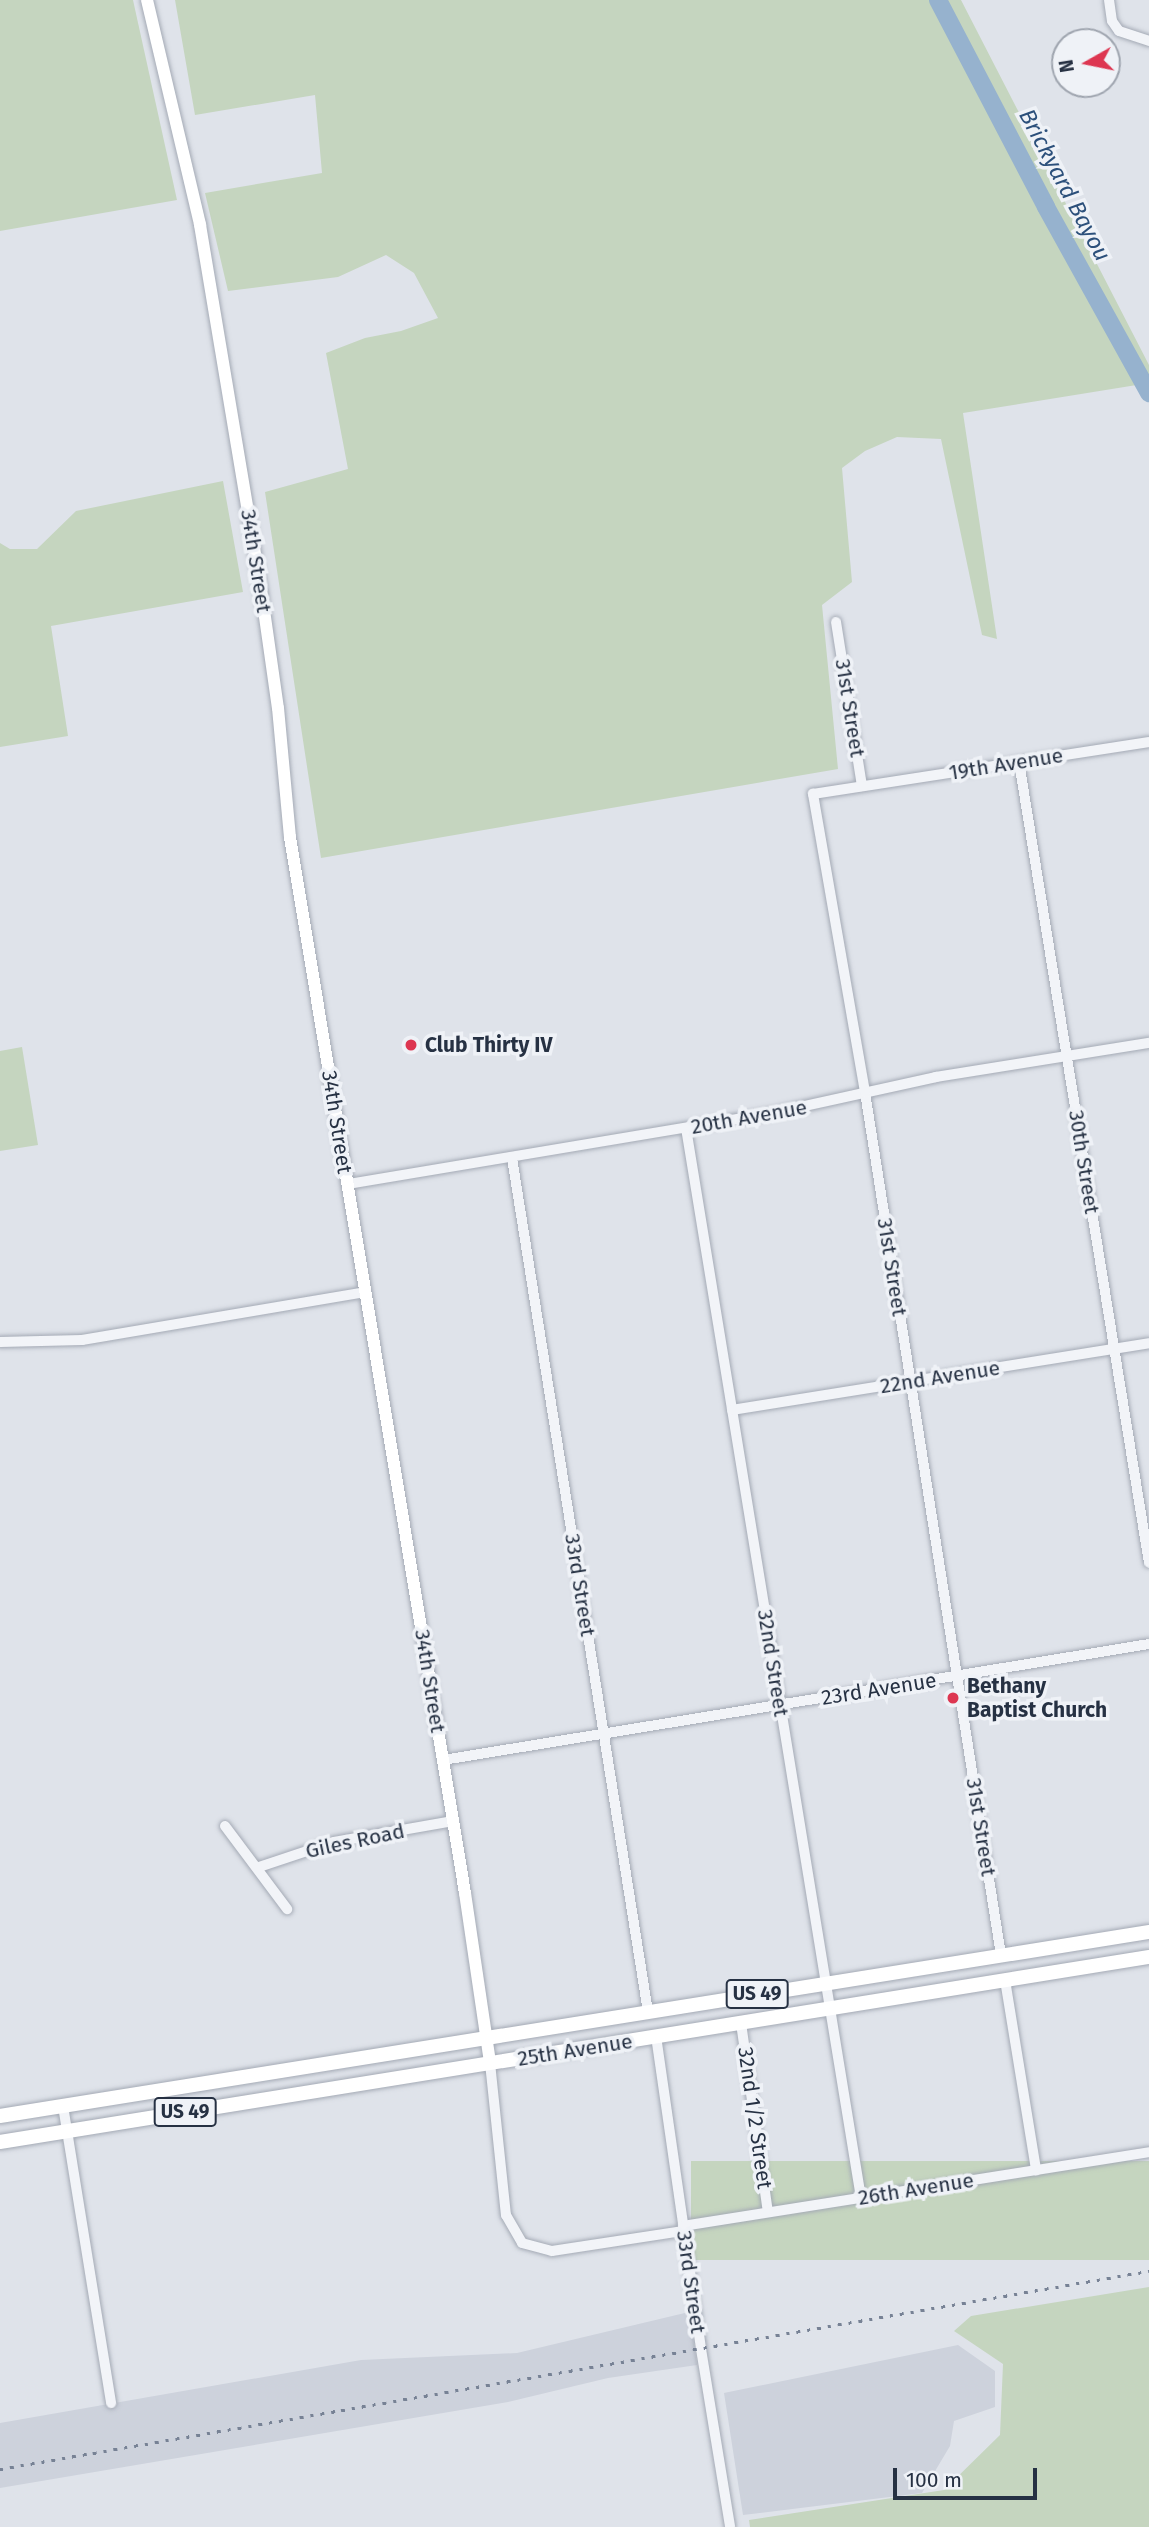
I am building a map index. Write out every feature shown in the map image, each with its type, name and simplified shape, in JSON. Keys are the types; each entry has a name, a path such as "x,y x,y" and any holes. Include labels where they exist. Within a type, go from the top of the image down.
{"main road":[{"name":"25th Avenue","path":"0,2116 1149,1932"},
{"name":"25th Avenue","path":"0,2142 1149,1957"}],"street":[{"name":"34th Street","path":"147,0 200,225 278,708 290,837 453,1821 490,2063 506,2215 522,2243"},
{"path":"1109,0 1112,21 1119,31 1149,41"},
{"name":"31st Street","path":"836,622 862,786 813,794 865,1092 1001,1955"},
{"name":"19th Avenue","path":"862,786 1149,742"},
{"name":"30th Street","path":"1019,762 1149,1563"},
{"name":"20th Avenue","path":"348,1184 685,1128 865,1092 1149,1043"},
{"name":"32nd Street","path":"685,1128 860,2198"},
{"name":"33rd Street","path":"512,1158 649,2012"},
{"path":"0,1342 82,1340 365,1292"},
{"name":"22nd Avenue","path":"732,1409 1149,1343"},
{"name":"23rd Avenue","path":"443,1760 1149,1644"},
{"name":"Giles Road","path":"258,1867 334,1842 453,1821"},
{"path":"225,1826 287,1909"},
{"path":"1005,1980 1036,2170"},
{"name":"32nd 1/2 Street","path":"741,2023 768,2212"},
{"name":"33rd Street","path":"656,2036 730,2527"},
{"path":"63,2106 111,2403"},
{"name":"26th Avenue","path":"522,2243 551,2251 768,2212 1149,2152"}],"shaded area":[{"path":"689,2312 697,2365 608,2378 508,2402 0,2488 0,2423 361,2360 517,2353"},
{"path":"958,2345 995,2371 995,2407 954,2421 950,2446 922,2493 743,2515 724,2393"}],"green space":[{"path":"0,0 133,0 177,200 0,231"},
{"path":"175,0 961,0 1149,365 1149,383 963,413 997,639 982,635 941,439 897,437 865,451 842,468 852,582 822,605 838,769 321,858 265,492 348,469 326,353 365,338 401,331 438,318 414,273 386,255 338,277 228,291 205,193 322,173 315,95 195,115"},
{"path":"223,481 243,592 51,626 68,736 0,747 0,543 10,549 37,549 76,511"},
{"path":"22,1047 38,1145 0,1151 0,1051"},
{"path":"691,2161 1149,2161 1149,2260 691,2260"},
{"path":"1149,2287 1149,2527 750,2527 749,2520 944,2490 1000,2435 1003,2364 954,2331 971,2316"}],"waterway":[{"name":"Brickyard Bayou","path":"938,0 1046,207 1149,393"}],"railway":[{"path":"0,2469 1149,2271"}],"place":[{"name":"Club Thirty IV","path":"411,1045"},
{"name":"Bethany Baptist Church","path":"953,1698"}]}
